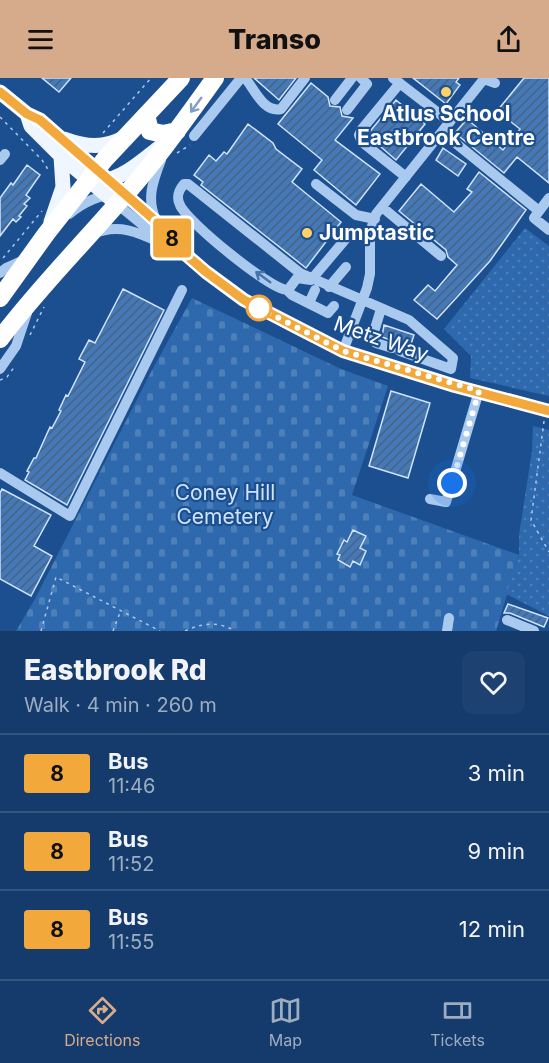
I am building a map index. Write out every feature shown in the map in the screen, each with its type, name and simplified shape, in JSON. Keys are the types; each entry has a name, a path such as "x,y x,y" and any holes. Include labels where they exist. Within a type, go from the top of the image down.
{"highway":[{"path":"0,338 40,298 69,255 83,240 107,187 125,137 181,78"},
{"path":"0,298 43,238 107,187 179,140 215,78"},
{"path":"147,115 150,131 179,140"},
{"path":"43,238 58,241 69,255"}],"main road":[{"name":"Metz Way","path":"0,92 27,114 40,120 107,187"},
{"name":"Metz Way","path":"27,114 31,126 61,156 107,187"},
{"path":"59,137 94,147 111,144 125,137"},
{"path":"43,238 63,187 61,156"}],"street":[{"path":"158,223 150,204 151,188 179,140 243,78 258,98 274,110 281,109 304,78"},
{"path":"335,100 352,78"},
{"path":"347,110 367,85 367,82 361,78"},
{"path":"343,351 363,301 370,274 370,232 375,219 382,207 484,79 495,83"},
{"path":"406,177 362,141 359,135 396,81 450,123"},
{"path":"442,132 539,211"},
{"path":"313,285 188,184 184,184 179,190 180,206 200,230 267,281 328,313 334,306"},
{"path":"316,184 356,215 375,219"},
{"name":"Metz Way","path":"107,187 158,223 184,253 244,300 343,351 548,411"},
{"name":"Metz Way","path":"107,187 172,248 184,253"},
{"path":"549,198 534,219 549,231"},
{"path":"382,207 441,256"},
{"path":"83,240 100,231 120,228 135,231 172,248"},
{"path":"309,303 313,285 349,236"},
{"path":"0,273 28,258"},
{"path":"329,287 346,267"},
{"path":"287,290 297,278 313,285 329,287 409,320 453,358 451,369 376,343 373,335 381,309"},
{"path":"0,473 70,516 182,290"},
{"path":"0,369 40,298"},
{"path":"430,500 446,502 479,391"},
{"path":"447,631 449,618"},
{"path":"507,620 534,631"}],"path":[{"path":"94,147 95,140 113,123 151,78"},
{"path":"0,117 42,160 51,175"},
{"path":"0,261 45,208"},
{"path":"30,337 40,298"},
{"path":"0,380 7,377 17,363"},
{"path":"548,411 542,432 531,520 549,552"},
{"path":"41,631 56,577 160,631"},
{"path":"113,631 121,610"},
{"path":"185,631 207,624 223,626 235,631"}],"green space":[{"path":"525,228 549,246 549,396 470,378 471,356 444,329"},
{"name":"Coney Hill Cemetery","path":"192,298 341,369 388,386 352,495 519,555 496,631 16,631 35,599 152,370"},
{"path":"533,426 549,430 549,616 506,594 519,555 519,535 532,451"}],"building":[{"path":"42,78 71,78 59,92"},
{"path":"254,78 296,78 279,100"},
{"name":"Atlus School Eastbrook Centre","path":"413,78 459,78 456,82 460,85 446,104"},
{"path":"524,78 549,78 549,183 517,157 504,173 455,133 467,119 503,150 520,129 497,111"},
{"path":"311,83 328,97 330,106 340,107 342,116 353,118 335,140 380,174 356,205 314,170 322,160 278,124"},
{"path":"396,100 425,124 396,160 367,135"},
{"path":"248,124 302,169 292,182 341,222 306,268 201,185 203,182 194,175 209,155 216,161 224,152 227,154"},
{"path":"443,148 466,164 458,176 436,160"},
{"path":"27,165 40,175 26,195 30,198 24,204 27,206 19,216 21,217 16,222 13,219 0,236 0,198 11,183 13,185"},
{"path":"479,172 526,210 490,261 437,319 414,300 428,285 435,291 457,265 448,257 446,250 399,211 421,184 454,212 472,192 467,189"},
{"path":"123,289 164,310 67,505 25,480 29,472 27,471 36,458 50,427 52,428 66,395 68,396 85,362 79,359 89,340 95,343"},
{"path":"384,325 414,335 410,347 382,337"},
{"path":"391,391 430,403 408,478 369,466"},
{"path":"2,489 51,515 34,546 52,556 31,596 0,579 0,493"},
{"path":"353,530 366,536 360,548 366,551 360,565 353,561 350,567 338,560 340,555 337,554 344,540 347,542"},
{"path":"508,604 548,618 544,627 510,613 504,613"}],"bus line":[{"name":"8","path":"0,92 27,114 40,120 158,223 184,253 244,300 343,351 455,386 549,411"}],"place":[{"name":"Atlus School Eastbrook Centre","path":"446,92"},
{"name":"Jumptastic","path":"307,233"}],"route":[{"path":"259,308 343,351 455,386 479,391 452,483"}]}
